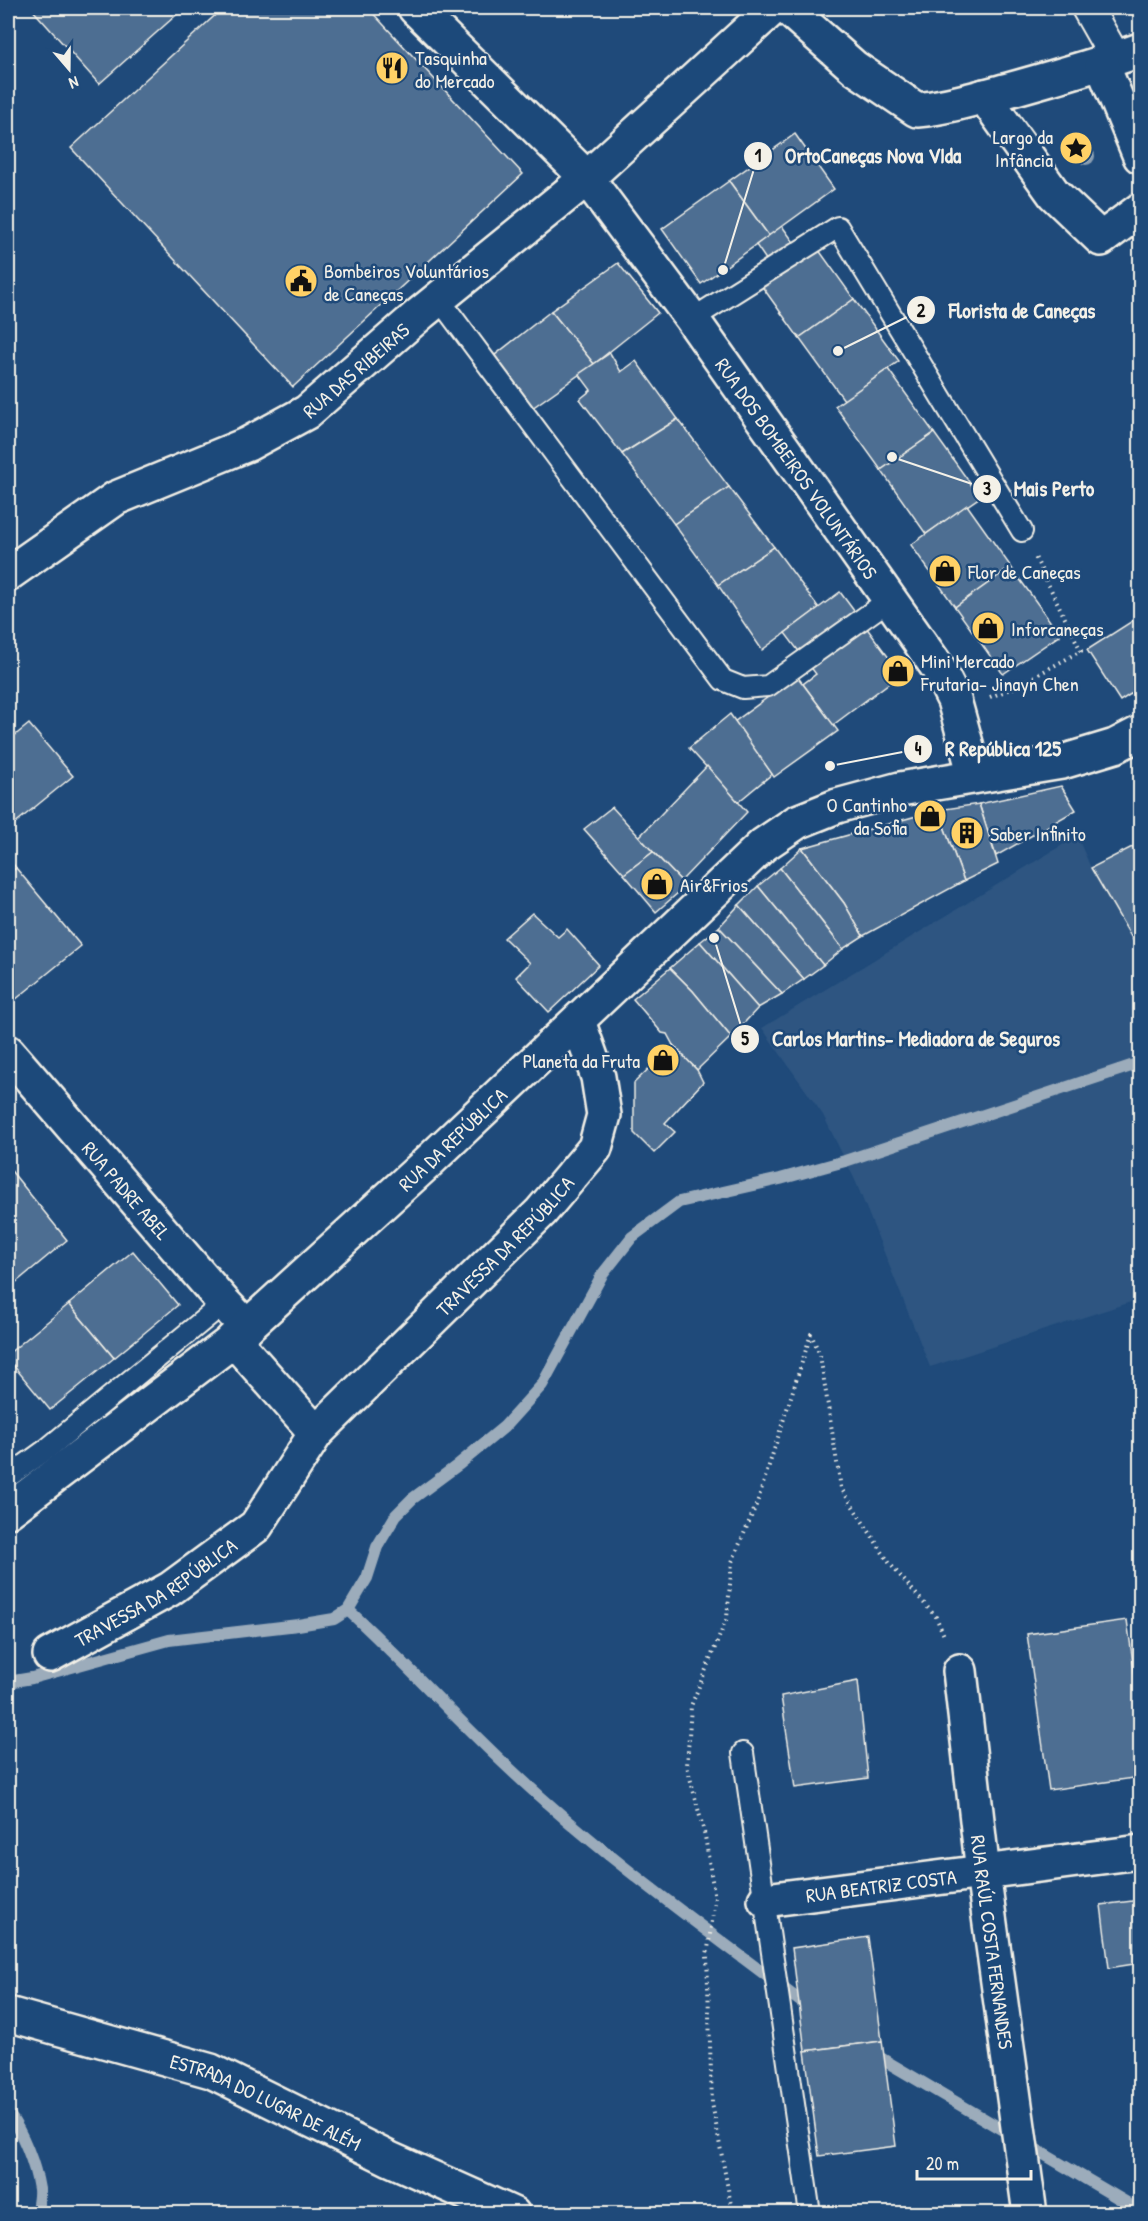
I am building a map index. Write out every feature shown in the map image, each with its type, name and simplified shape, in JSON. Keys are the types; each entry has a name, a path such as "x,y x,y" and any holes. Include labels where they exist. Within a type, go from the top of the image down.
{"street":[{"name":"RUA DOS BOMBEIROS VOLUNTÁRIOS","path":"415,8 587,178 692,319 938,668 957,710 975,776"},
{"name":"RUA DAS RIBEIRAS","path":"8,574 116,498 248,444 307,412 439,299 587,178 773,8"},
{"path":"787,8 855,68 917,110 933,109 984,96 1119,58"},
{"path":"1087,8 1119,58 1140,156"},
{"path":"984,96 1054,194 1101,239 1140,210"},
{"name":"RUA DA REPÚBLICA","path":"8,1511 181,1381 240,1333 426,1164 763,845 796,822 837,806 896,790 1062,762 1115,746 1140,733"},
{"name":"TRAVESSA DA REPÚBLICA","path":"50,1655 170,1590 256,1526 316,1433 541,1212 595,1148 604,1115 598,1077 578,1021"},
{"name":"RUA PADRE ABEL","path":"8,1052 224,1303 240,1333"},
{"path":"240,1333 316,1433"},
{"name":"RUA RAÚL COSTA FERNANDES","path":"960,1671 983,1872 1030,2214"},
{"name":"RUA BEATRIZ COSTA","path":"765,1900 1140,1851"},
{"name":"ESTRADA DO LUGAR DE ALÉM","path":"8,2014 211,2071 390,2159 513,2214"}],"lane":[{"path":"692,319 838,227 1022,531"},
{"path":"439,299 723,680 743,688 768,686 889,600"},
{"path":"8,1477 47,1449 224,1303"},
{"path":"743,1753 810,2214"}],"path":[{"path":"957,710 1013,688 1081,651 1022,531"},
{"path":"734,2214 712,2103 707,1956 715,1899 705,1836 687,1766 691,1706 727,1618 732,1562 757,1503 811,1334 820,1355 840,1488 890,1564 936,1617 960,1671"}],"shaded area":[{"path":"1077,836 1091,868 1140,952 1140,1299 930,1367 855,1180 823,1115 762,1028"}],"building":[{"path":"31,8 184,8 99,84"},
{"name":"Bombeiros Voluntários de Caneças","path":"223,8 368,8 523,174 293,387 71,148"},
{"path":"795,134 834,189 769,236 729,181"},
{"path":"729,181 769,236 701,284 662,229"},
{"path":"782,226 798,248 811,239 854,299 799,338 756,278 771,267 756,245"},
{"path":"618,263 658,313 594,364 551,311"},
{"path":"854,299 899,361 844,400 799,338"},
{"path":"551,311 594,364 518,418 481,366"},
{"path":"610,353 621,372 636,361 678,419 622,454 580,399 591,390 579,374"},
{"path":"888,369 934,433 881,470 835,406"},
{"path":"678,419 729,487 674,524 622,454"},
{"path":"934,433 980,497 926,534 881,470"},
{"path":"729,487 774,547 718,585 674,524"},
{"path":"967,505 1011,567 955,607 911,545"},
{"path":"774,547 819,608 762,650 718,585"},
{"path":"1011,567 1060,635 1003,674 955,607"},
{"path":"840,592 901,674 833,725 803,684 816,674 785,633"},
{"path":"1140,616 1140,688 1120,701 1087,650"},
{"path":"797,676 838,731 774,777 734,722"},
{"path":"730,714 772,774 738,802 689,748"},
{"path":"29,724 73,776 8,829 8,741"},
{"path":"707,766 747,812 681,881 639,837"},
{"path":"1061,786 1076,810 996,856 979,804"},
{"name":"Saber Infinito","path":"979,804 998,864 964,881 938,810"},
{"path":"612,807 653,852 624,874 584,829"},
{"path":"938,810 964,881 863,936 844,903 802,848"},
{"path":"1140,843 1140,952 1091,868"},
{"path":"802,848 844,903 863,936 843,949 780,868"},
{"name":"Air&Frios","path":"653,852 686,886 656,912 624,874"},
{"path":"8,857 16,868 8,875"},
{"path":"16,868 81,946 15,1000 8,991 8,875"},
{"path":"780,868 843,949 823,965 758,886"},
{"path":"758,886 823,965 804,979 739,905"},
{"path":"739,905 804,979 782,994 719,927"},
{"path":"532,913 558,937 567,929 599,965 549,1012 516,977 530,963 504,938"},
{"path":"719,927 782,994 758,1008 700,942"},
{"path":"700,942 758,1008 731,1037 693,991 670,968"},
{"path":"670,968 693,991 731,1037 697,1070 673,1045 667,1034 662,1033 633,999"},
{"path":"673,1045 697,1070 703,1082 665,1123 675,1132 654,1153 634,1133 634,1083"},
{"path":"8,1167 67,1240 8,1289"},
{"path":"133,1251 178,1305 114,1358 69,1304"},
{"path":"69,1304 114,1358 50,1410 8,1359 8,1354"},
{"path":"1127,1620 1140,1711 1140,1777 1049,1790 1027,1634"},
{"path":"858,1681 868,1778 795,1788 781,1696"},
{"path":"1140,1900 1140,1963 1109,1968 1101,1905"},
{"path":"868,1937 882,2041 805,2051 792,1948"},
{"path":"882,2041 896,2146 819,2156 805,2051"}],"waterway":[{"path":"8,1682 32,1678 169,1640 334,1619 348,1610 367,1578 377,1547 396,1515 412,1499 504,1427 542,1385 602,1275 632,1237 679,1202 780,1179 845,1161 1140,1063"},
{"path":"348,1610 489,1749 582,1833 812,2010"},
{"path":"872,2053 1127,2203"},
{"path":"8,2113 28,2149 35,2169 39,2192 37,2214"}],"place":[{"name":"Tasquinha do Mercado","path":"392,68"},
{"name":"Largo da Infância","path":"1076,148"},
{"name":"OrtoCaneças Nova VIda","path":"723,270"},
{"name":"Bombeiros Voluntários de Caneças","path":"301,281"},
{"name":"Florista de Caneças","path":"838,351"},
{"name":"Mais Perto","path":"892,457"},
{"name":"Flor de Caneças","path":"945,571"},
{"name":"Inforcaneças","path":"988,628"},
{"name":"Mini Mercado Frutaria- Jinayn Chen","path":"898,671"},
{"name":"R República 125","path":"830,766"},
{"name":"O Cantinho da Sofia","path":"930,816"},
{"name":"Saber Infinito","path":"967,833"},
{"name":"Air&Frios","path":"657,884"},
{"name":"Carlos Martins- Mediadora de Seguros","path":"714,938"},
{"name":"Planeta da Fruta","path":"663,1060"}]}
